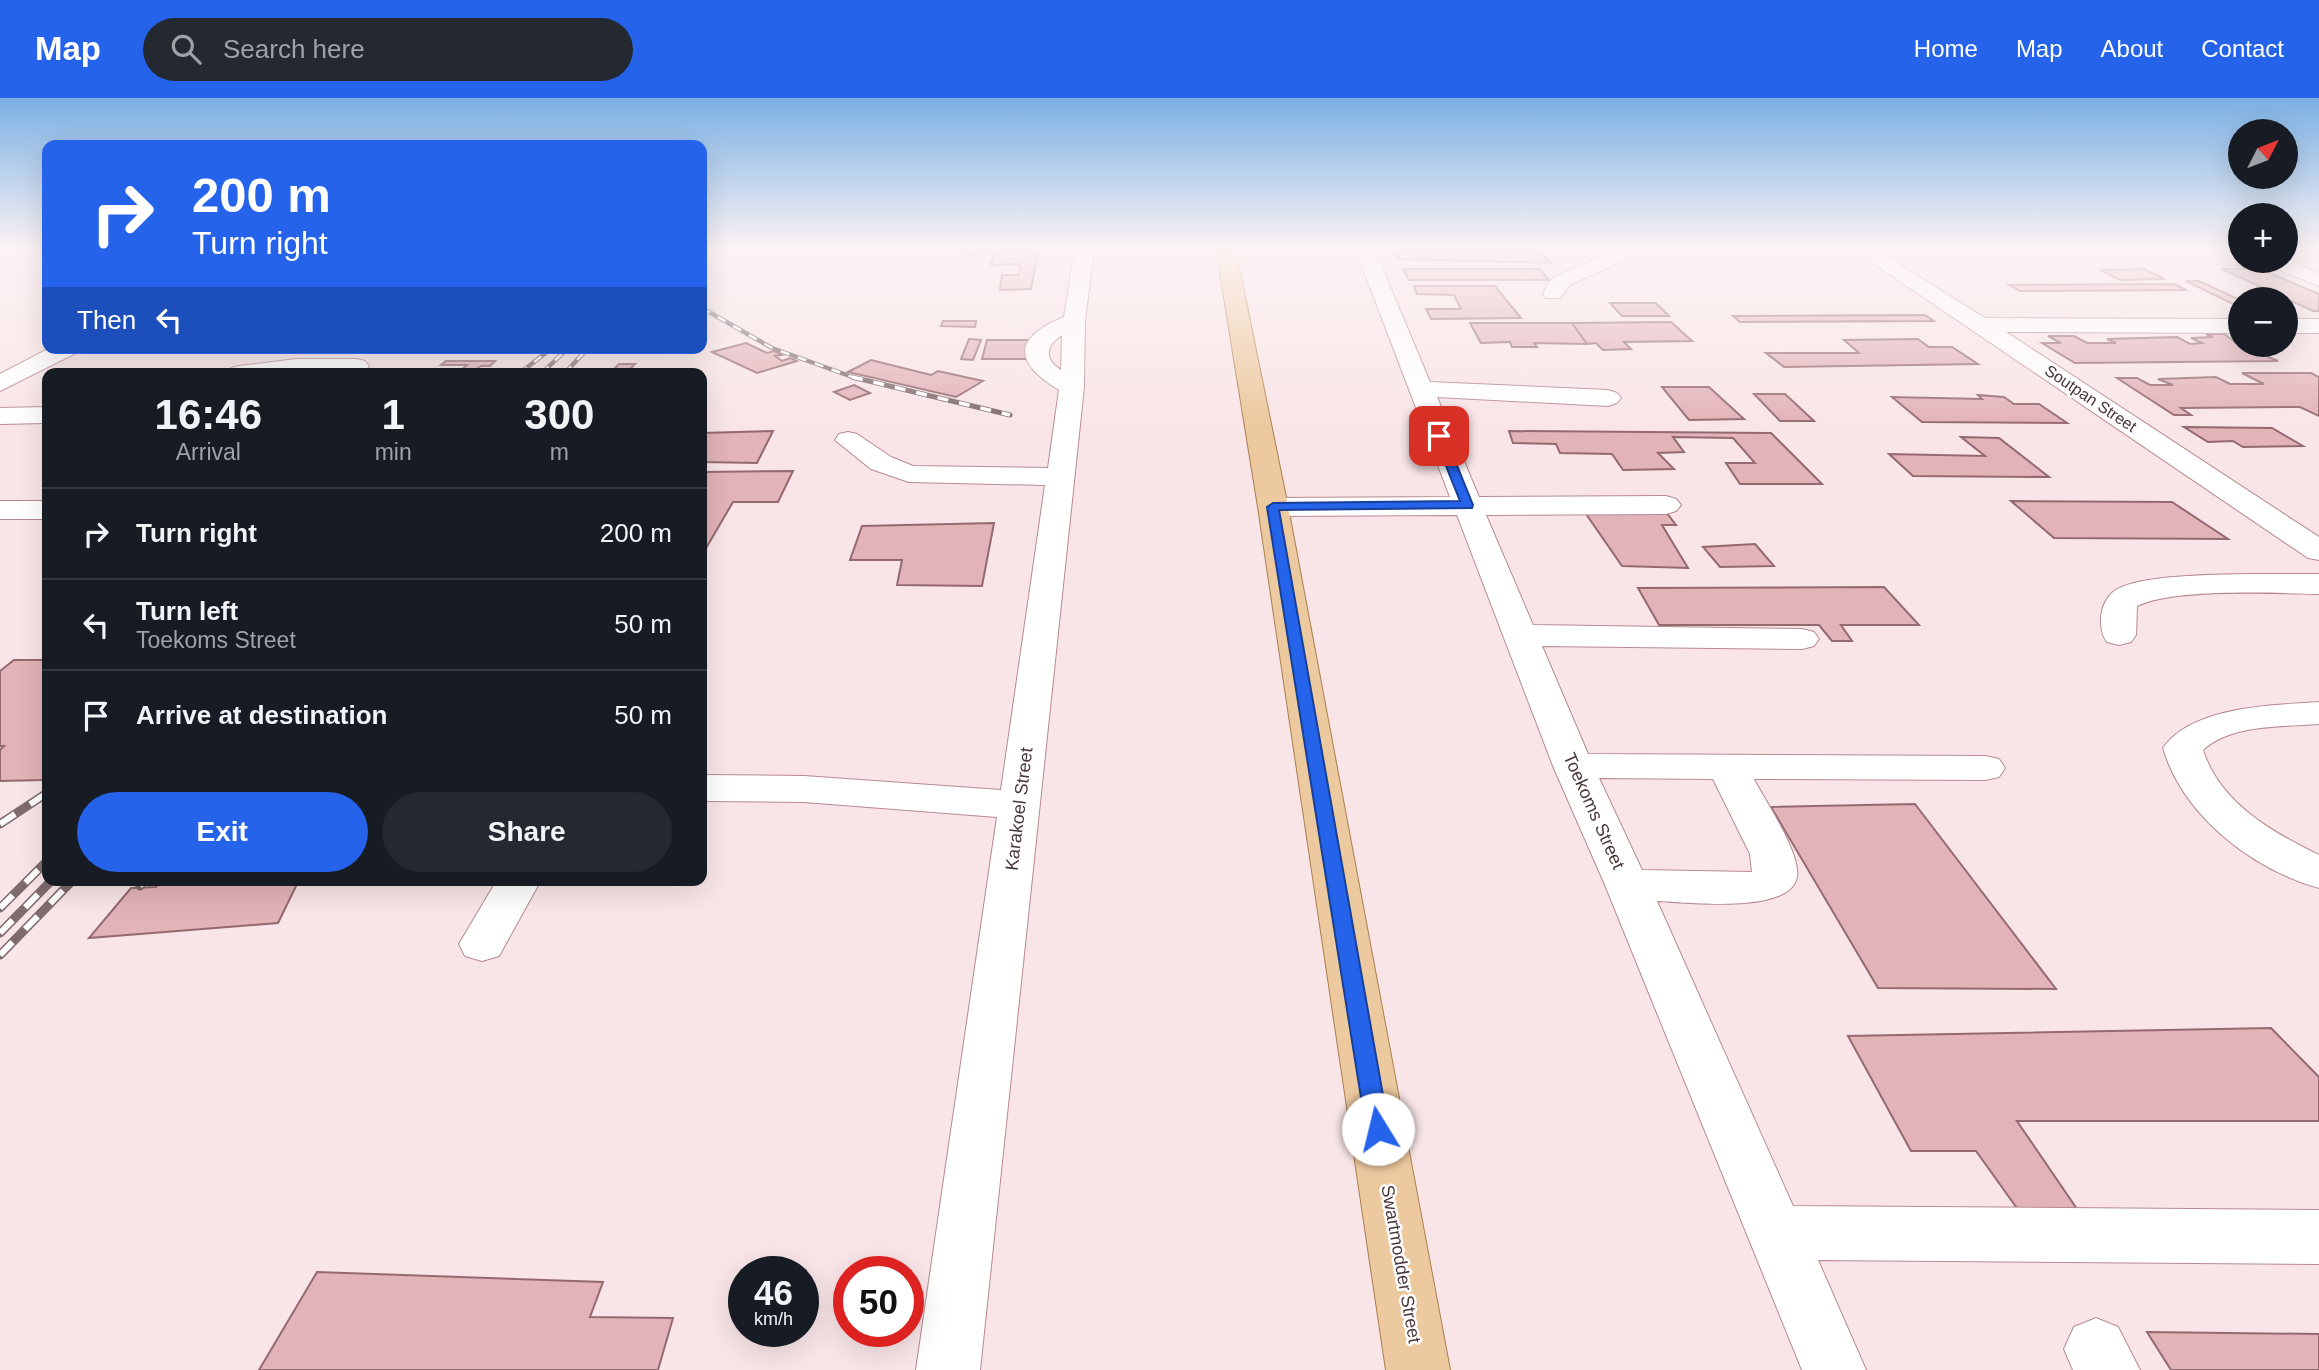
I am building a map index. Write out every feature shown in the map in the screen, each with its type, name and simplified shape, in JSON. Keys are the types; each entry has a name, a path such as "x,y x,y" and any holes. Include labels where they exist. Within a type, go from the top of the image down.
{"main road":[{"name":"Swartmodder Street","path":"1236,307 1273,507 1418,1370"}],"street":[{"name":"Karakoel Street","path":"948,1370 1072,387 1076,307"},
{"name":"Toekoms Street","path":"1388,307 1573,766 1628,885 1834,1370"},
{"name":"Soutpan Street","path":"1953,307 2319,551"},
{"path":"1981,325 2228,326"},
{"path":"2298,326 2319,326"},
{"path":"0,384 57,354"},
{"path":"280,368 356,366"},
{"path":"1420,389 1608,398"},
{"path":"0,416 42,415"},
{"path":"848,440 881,463 909,474 1061,477"},
{"path":"1273,507 1666,505"},
{"path":"0,510 42,510"},
{"path":"2119,635 2118,609 2126,597 2140,591 2183,587 2319,584"},
{"path":"1519,635 1802,639"},
{"path":"2319,713 2237,723 2207,730 2190,738 2183,748 2186,764 2211,800 2233,822 2265,844 2319,873"},
{"path":"1628,885 1753,888 1775,877 1772,854 1726,765"},
{"path":"1573,766 1985,768"},
{"path":"707,788 804,789 1019,805"},
{"path":"482,944 516,886"},
{"path":"1774,1233 2319,1237"}],"building":[{"path":"1512,307 1521,318 1431,319 1426,309"},
{"path":"1614,307 1660,307 1669,316 1622,316"},
{"path":"2305,307 2319,307 2319,311 2313,311"},
{"path":"1925,315 1934,321 1740,322 1733,316"},
{"path":"943,321 976,321 975,327 941,326"},
{"path":"1671,322 1692,341 1624,342 1631,349 1603,350 1596,343 1587,344 1572,323"},
{"path":"1470,323 1572,323 1587,344 1534,343 1537,347 1512,347 1510,342 1481,343"},
{"path":"2206,334 2224,334 2228,337 2228,357 2268,357 2278,361 2075,363 2042,343 2061,343 2048,336 2074,336 2087,343 2116,343 2107,339 2177,337 2190,344 2202,343 2191,338 2213,337"},
{"path":"969,339 981,340 973,360 961,359"},
{"path":"1918,339 1929,347 1952,347 1978,364 1784,367 1766,353 1859,353 1844,340"},
{"path":"987,340 1032,340 1028,359 982,359"},
{"path":"746,343 767,353 774,351 782,355 775,356 782,361 790,358 797,361 757,373 712,352"},
{"path":"871,360 931,375 938,371 983,381 956,397 848,372"},
{"path":"446,361 495,361 490,366 478,368 441,365"},
{"path":"619,364 635,364 631,368 615,368"},
{"path":"2242,373 2311,373 2319,377 2319,416 2300,407 2181,408 2191,415 2174,415 2117,378 2137,378 2150,385 2173,385 2158,379 2216,377 2230,384 2264,384"},
{"path":"854,385 870,393 850,400 834,392"},
{"path":"1662,387 1709,387 1744,419 1689,420"},
{"path":"1754,394 1785,394 1814,421 1780,421"},
{"path":"1978,395 2004,397 2014,404 2039,404 2067,423 1922,422 1892,397 1982,399"},
{"path":"2184,427 2272,428 2303,446 2243,447 2233,441 2208,442"},
{"path":"773,431 757,463 707,462 707,433"},
{"path":"1509,431 1771,433 1822,484 1740,484 1726,463 1755,463 1733,438 1673,437 1684,452 1658,453 1674,469 1623,470 1612,454 1560,453 1556,444 1513,443"},
{"path":"1961,437 1999,438 2049,477 1913,476 1889,454 1985,456"},
{"path":"793,471 778,502 733,502 707,546 707,472"},
{"path":"2011,501 2172,502 2228,539 2054,538"},
{"path":"1584,511 1666,512 1676,525 1662,525 1688,568 1622,566"},
{"path":"994,523 982,586 897,585 902,560 850,560 862,526"},
{"path":"1755,544 1774,566 1720,567 1703,547"},
{"path":"1884,587 1919,625 1841,625 1852,641 1832,641 1819,625 1659,625 1638,588"},
{"path":"14,660 42,660 42,780 0,781 0,750 4,746 0,746 0,671"},
{"path":"1915,804 2056,989 1878,988 1771,807"},
{"path":"296,886 278,923 89,938 131,888"},
{"path":"2271,1028 2319,1077 2319,1121 2017,1121 2079,1212 2024,1218 1976,1151 1911,1151 1848,1036"},
{"path":"317,1272 603,1282 590,1317 673,1318 658,1370 259,1370"},
{"path":"2147,1332 2319,1334 2319,1370 2171,1370"}],"railway":[{"path":"707,311 772,348 853,377"},
{"path":"526,368 544,354"},
{"path":"547,368 562,354"},
{"path":"570,368 582,354"},
{"path":"853,377 1010,415"},
{"path":"853,377 858,379"},
{"path":"0,824 42,796"},
{"path":"0,908 42,866"},
{"path":"0,933 46,886"},
{"path":"0,955 67,886"}],"route":[{"path":"1378,1129 1273,507 1467,505 1439,436"}]}
